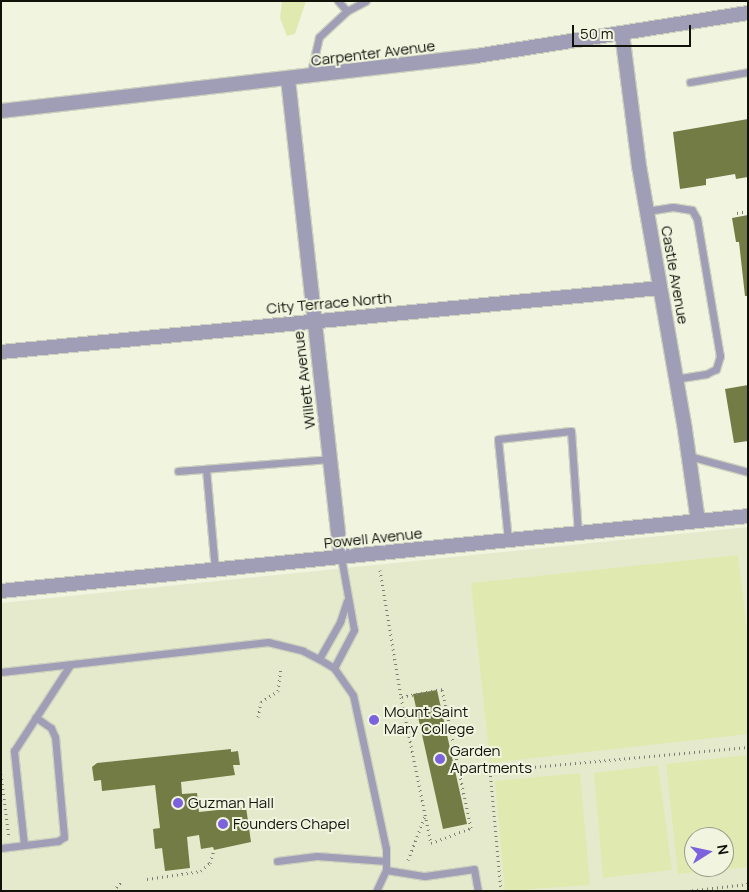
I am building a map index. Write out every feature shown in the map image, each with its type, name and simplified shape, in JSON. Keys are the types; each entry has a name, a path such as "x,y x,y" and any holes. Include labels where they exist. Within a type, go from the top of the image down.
{"street":[{"name":"Carpenter Avenue","path":"1,111 310,77 476,56 748,13"},
{"name":"Castle Avenue","path":"622,33 647,211 689,456 698,521"},
{"name":"Willett Avenue","path":"288,79 341,558"},
{"name":"City Terrace North","path":"1,352 660,288"},
{"name":"Powell Avenue","path":"1,591 748,516"}],"lane":[{"path":"338,1 347,11"},
{"path":"310,77 319,37 347,11 366,1"},
{"path":"690,82 748,72"},
{"path":"647,211 673,207 692,210 697,218 720,356 716,368 706,374 676,379"},
{"path":"508,540 498,439 571,431 578,534"},
{"path":"689,456 748,472"},
{"path":"178,471 330,458"},
{"path":"206,469 215,570"},
{"path":"334,668 354,630 353,615 347,600 341,558"},
{"path":"319,659 340,622 347,600"},
{"path":"1,672 268,642 303,651 319,659 334,668 353,694 386,861 386,870 376,891"},
{"path":"24,845 14,751 70,664"},
{"path":"1,848 58,841 64,837 55,737 51,728 36,718"},
{"path":"277,861 317,856 386,861"},
{"path":"386,870 425,876 474,869 478,891"}],"path":[{"path":"737,212 748,211"},
{"path":"380,570 401,697 431,843 471,828 442,689 401,697"},
{"path":"258,717 261,702 278,691 281,667"},
{"path":"500,891 490,771 748,746"},
{"path":"1,774 9,841 1,841"},
{"path":"408,860 425,816"},
{"path":"147,879 201,871 210,863 214,850"},
{"path":"113,891 121,882"},
{"path":"687,891 748,884"},
{"path":"736,885 736,891"}],"shaded area":[{"name":"Mount Saint Mary College","path":"748,527 748,891 1,891 1,603"}],"green space":[{"path":"282,1 306,1 295,34 287,36 280,18"},
{"path":"738,555 748,638 748,734 490,763 471,583"},
{"path":"748,755 748,867 734,868 734,827 684,827 684,873 678,874 666,764"},
{"path":"658,765 672,870 603,878 594,773"},
{"path":"580,773 590,885 505,891 495,781"}],"building":[{"path":"748,119 748,177 736,179 735,174 706,179 706,185 680,189 673,132"},
{"path":"748,215 748,296 745,296 739,242 736,242 732,218"},
{"path":"748,385 748,441 734,443 725,389"},
{"name":"Garden Apartments","path":"437,690 467,824 443,829 413,694"},
{"name":"Guzman Hall","path":"231,749 231,752 238,751 240,765 233,765 235,775 181,782 182,794 197,793 199,812 246,807 251,842 214,850 213,847 201,849 199,835 187,837 190,868 165,871 162,848 155,849 153,829 160,828 155,785 102,791 101,780 94,781 92,767 97,763"}],"place":[{"name":"Mount Saint Mary College","path":"374,720"},
{"name":"Garden Apartments","path":"440,759"},
{"name":"Guzman Hall","path":"178,803"},
{"name":"Founders Chapel","path":"223,824"}]}
